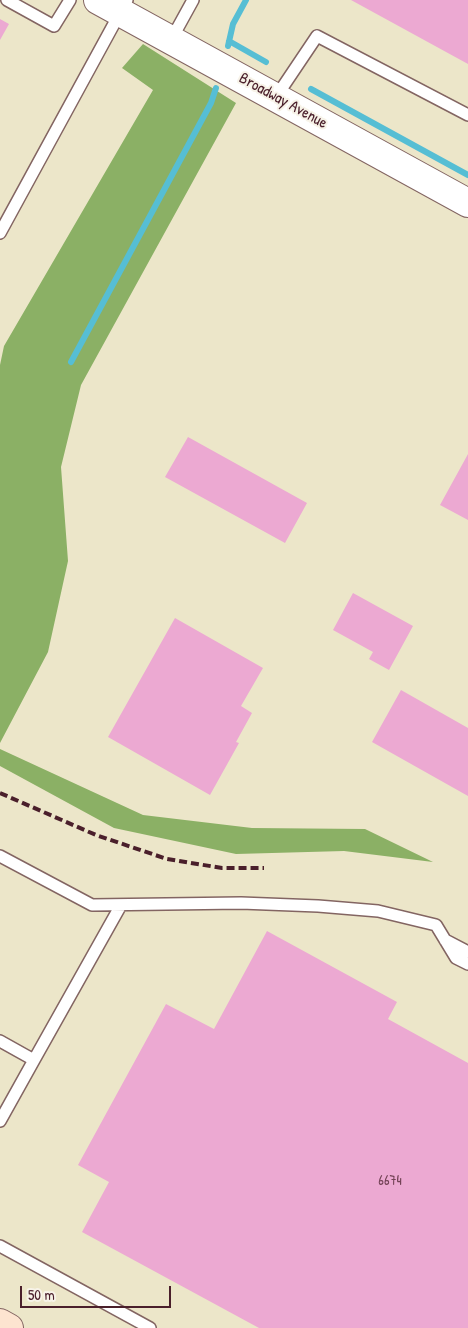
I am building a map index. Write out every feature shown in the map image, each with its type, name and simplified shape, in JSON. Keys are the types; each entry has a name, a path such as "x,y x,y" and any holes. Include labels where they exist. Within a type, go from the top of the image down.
{"main road":[{"path":"0,1323 9,1328"}],"street":[{"name":"Broadway Avenue","path":"115,4 172,40 468,203"}],"lane":[{"path":"7,0 54,26 70,0"},
{"path":"172,40 193,0"},
{"path":"0,233 115,4"},
{"path":"276,97 317,36 468,115"},
{"path":"0,856 92,905 241,903 378,911 436,925 456,958 468,964"},
{"path":"0,1120 122,905"},
{"path":"444,939 468,952"},
{"path":"0,1041 34,1060"},
{"path":"0,1246 150,1328"}],"green space":[{"path":"143,44 236,103 81,385 61,467 68,561 48,652 0,743 0,365 4,346 153,90 122,68"},
{"path":"0,749 143,815 252,828 365,829 433,862 344,851 236,854 114,828 0,766"}],"building":[{"path":"351,0 468,0 468,64"},
{"path":"0,19 9,24 0,40"},
{"path":"188,437 307,503 285,543 165,477"},
{"path":"468,454 468,520 440,505"},
{"path":"353,593 413,626 389,670 369,659 373,652 333,630"},
{"path":"175,618 263,668 241,706 252,713 236,742 239,743 210,795 108,737"},
{"path":"401,690 468,728 468,796 372,742"},
{"path":"267,931 397,1002 388,1019 468,1063 468,1328 259,1328 82,1232 109,1182 78,1165 166,1004 214,1029"}],"waterway":[{"path":"228,46 233,24 246,0"},
{"path":"229,41 266,62"},
{"path":"71,362 211,103 216,88"},
{"path":"311,89 468,175"}],"railway":[{"path":"0,793 96,835 167,859 222,868 264,868"}]}
